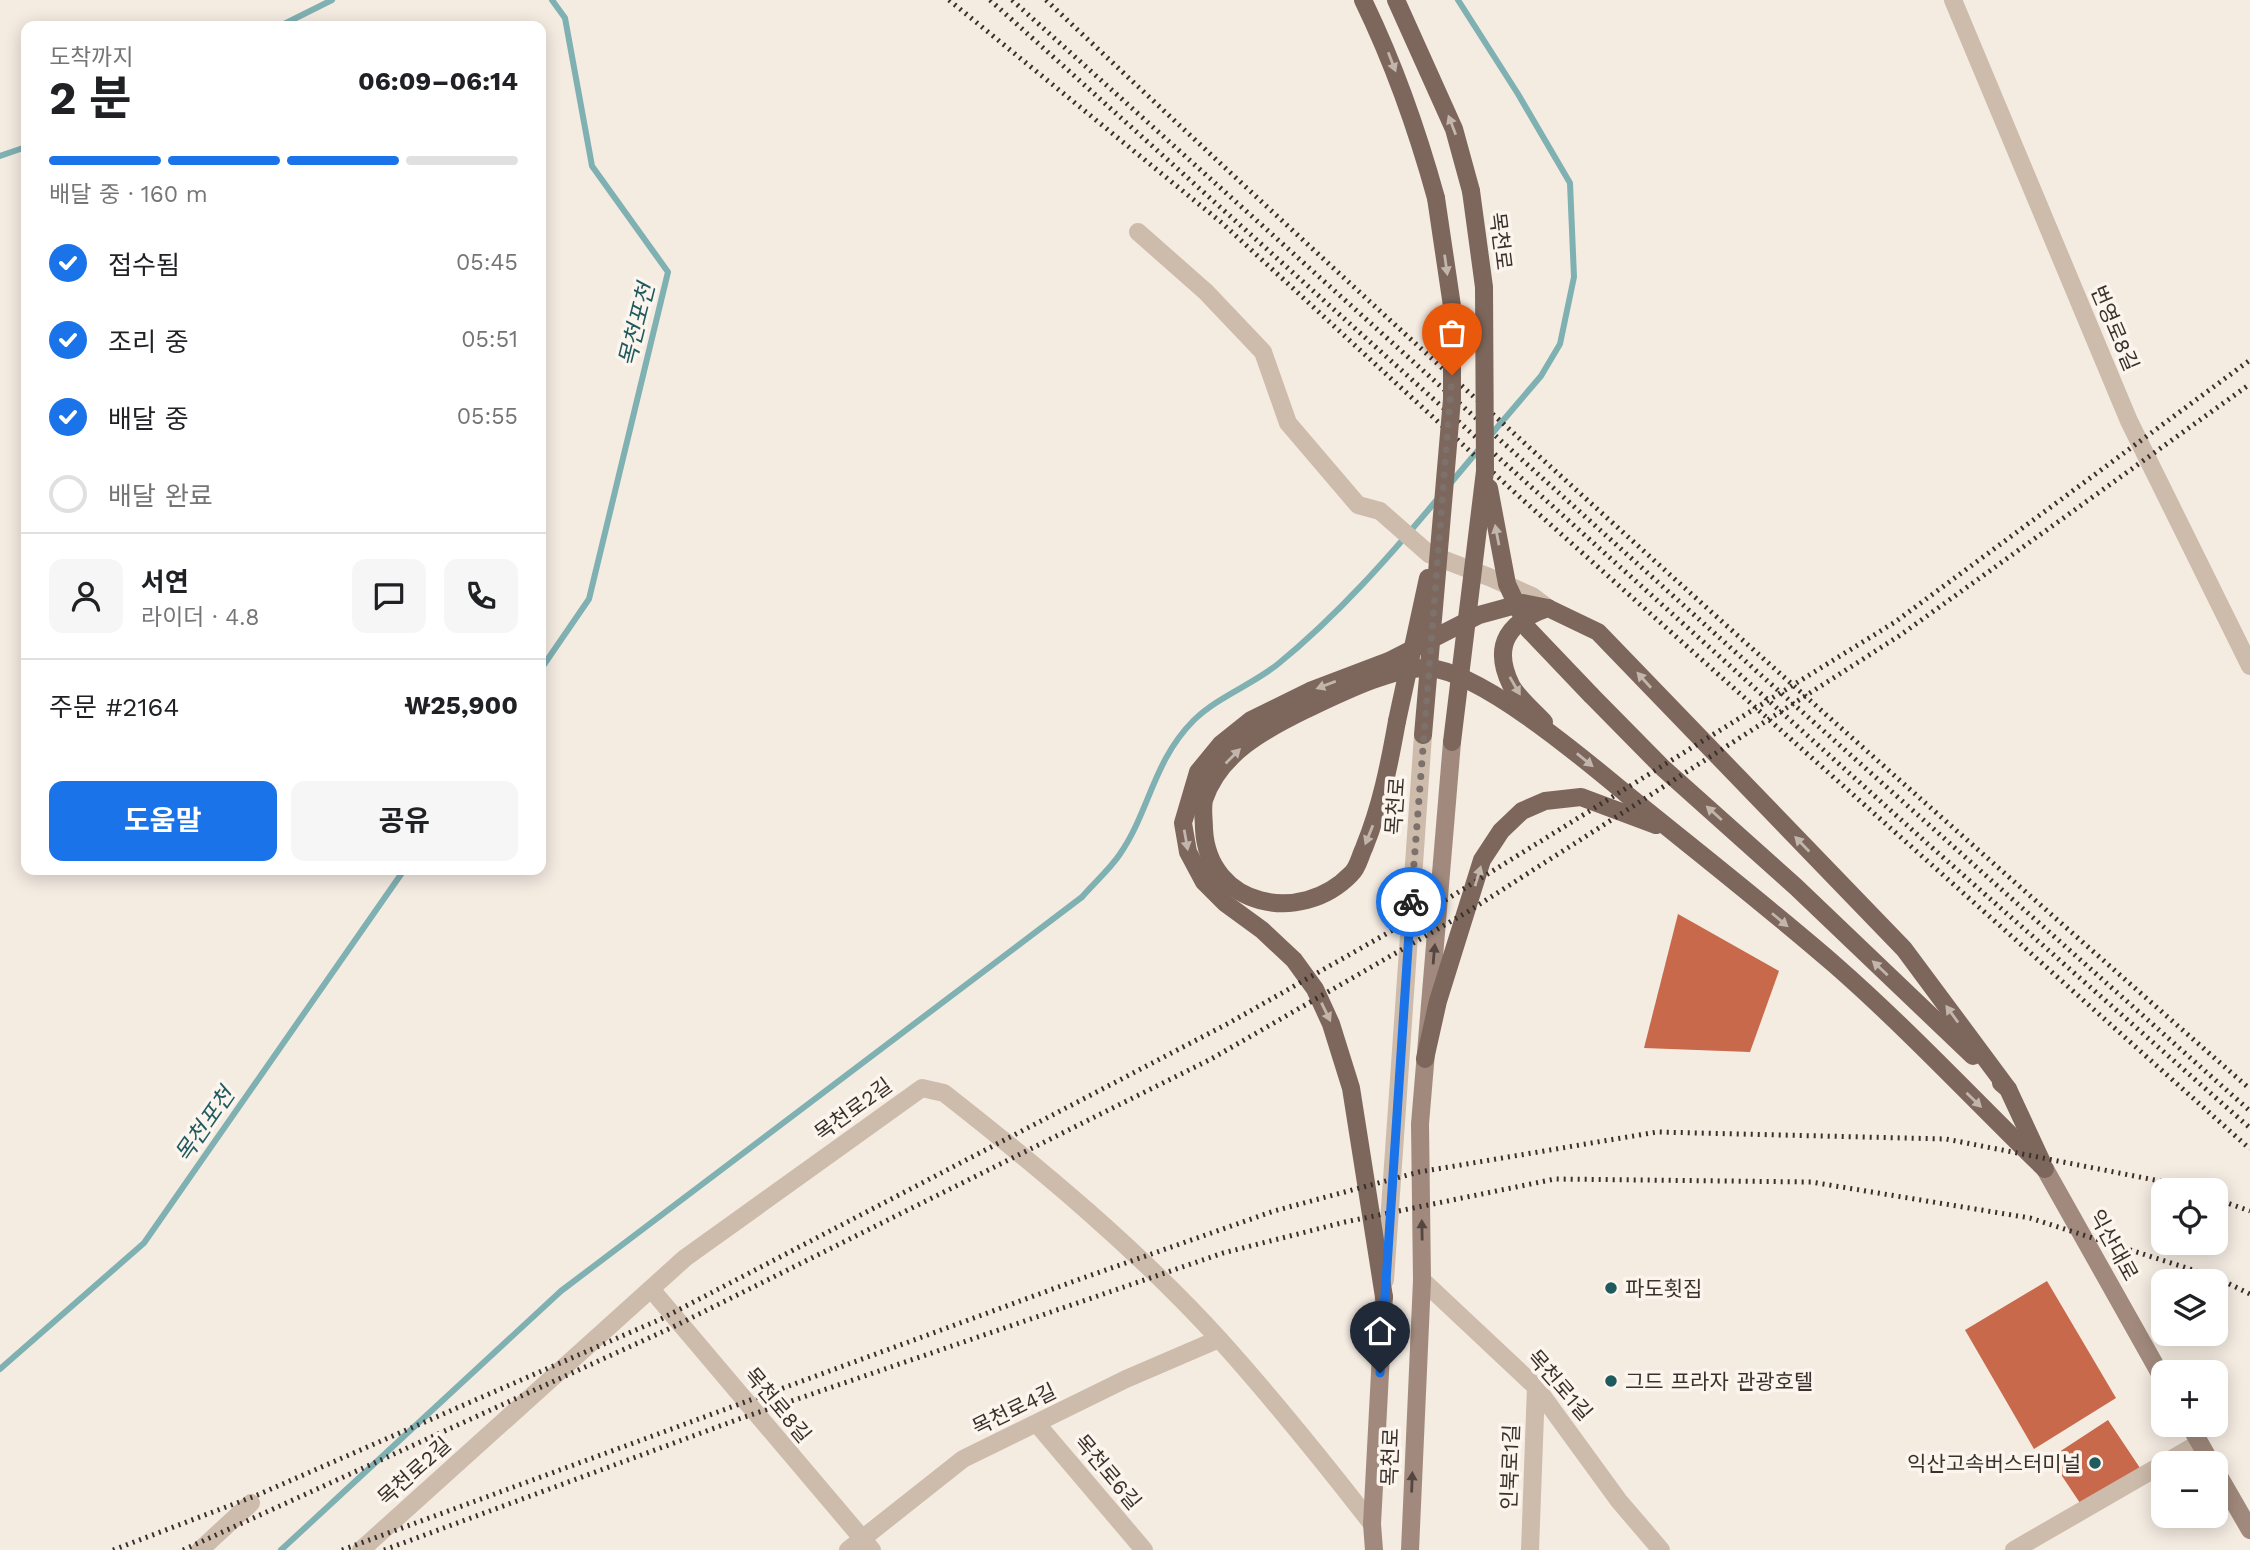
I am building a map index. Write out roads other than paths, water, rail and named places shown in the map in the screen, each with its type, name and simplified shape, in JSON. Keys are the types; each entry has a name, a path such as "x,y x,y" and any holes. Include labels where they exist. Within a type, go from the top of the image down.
{"main road":[{"path":"1363,0 1407,101 1436,198 1452,306 1451,398 1423,735"},
{"name":"목천로","path":"1396,0 1454,129 1471,191 1484,286 1485,471 1452,742 1420,1124 1422,1280 1410,1550"},
{"path":"1485,471 1507,584 1528,629 1663,768 1796,887 2008,1089"},
{"path":"1441,517 1397,721 1381,808 1353,873 1322,896 1291,904 1264,902 1239,891 1213,870 1205,841 1203,804 1217,772 1240,748 1280,722 1406,670 1430,668 1469,679 1562,741 1837,967 2045,1169"},
{"path":"1384,1297 1351,1088 1331,1024 1314,989 1294,960 1262,930 1224,903 1204,882 1188,852 1184,823 1198,772 1221,744 1251,720 1310,691 1389,661 1479,615 1523,603 1548,608 1598,632 1905,950 2008,1089 2045,1169"},
{"path":"1548,608 1525,616 1508,633 1502,648 1511,686 1562,741"},
{"path":"1426,1059 1438,1001 1482,860 1501,831 1522,811 1545,801 1581,797 1675,833"},
{"name":"익산대로","path":"2045,1169 2152,1360"},
{"name":"목천로","path":"1374,1550 1372,1524 1384,1297"},
{"path":"2196,1437 2204,1451"},
{"path":"2228,1492 2250,1531"}],"street":[{"name":"번영로8길","path":"1953,0 2129,421 2250,666"},
{"path":"1138,232 1206,292 1263,352 1288,423 1358,505 1380,511 1429,554 1532,596 1548,608"},
{"name":"목천로","path":"1384,1297 1423,735"},
{"name":"목천로2길","path":"361,1550 685,1258 922,1088 944,1093 1077,1200 1219,1339 1324,1461 1372,1524"},
{"name":"목천로1길","path":"1422,1280 1536,1387 1647,1542 1661,1550"},
{"name":"목천로8길","path":"651,1289 860,1546"},
{"name":"목천로4길","path":"860,1546 964,1459 1126,1379 1219,1339"},
{"name":"인북로1길","path":"1530,1550 1536,1387"},
{"name":"목천로6길","path":"1037,1424 1144,1550"},
{"path":"2185,1451 2199,1443"},
{"path":"2014,1550 2151,1471"},
{"path":"200,1550 251,1503"}],"waterway":[{"path":"290,21 332,0"},
{"name":"목천포천","path":"546,662 589,599 668,272 592,166 565,18 552,0"},
{"path":"1458,0 1518,94 1570,183 1574,277 1560,344 1541,376 1489,437"},
{"path":"0,156 21,149"},
{"path":"1449,485 1480,448"},
{"path":"281,1550 561,1291 1082,897 1120,854 1169,752 1194,720 1214,704 1278,664 1322,626 1363,584 1440,496"},
{"name":"목천포천","path":"0,1369 144,1243 401,875"}],"railway":[{"path":"949,0 1222,223 1523,500 2250,1149"},
{"path":"990,0 1928,844 2250,1128"},
{"path":"1012,0 1762,676 2250,1111"},
{"path":"1046,0 1492,414 1945,821 2250,1089"},
{"path":"113,1550 255,1496 661,1319 1229,1023 1444,901 1895,622 2250,360"},
{"path":"183,1550 673,1327 1211,1059 1469,911 1899,636 2250,384"},
{"path":"342,1550 1080,1279 1274,1211 1419,1172 1657,1132 1946,1139 2151,1179"},
{"path":"384,1550 739,1419 1223,1253 1345,1222 1555,1179 1811,1182 2030,1218 2215,1277 2250,1294"},
{"path":"2228,1203 2250,1211"}],"place":[{"name":"파도횟집","path":"1611,1288"},
{"name":"그드 프라자 관광호텔","path":"1611,1381"},
{"name":"익산고속버스터미널","path":"2095,1463"}]}
